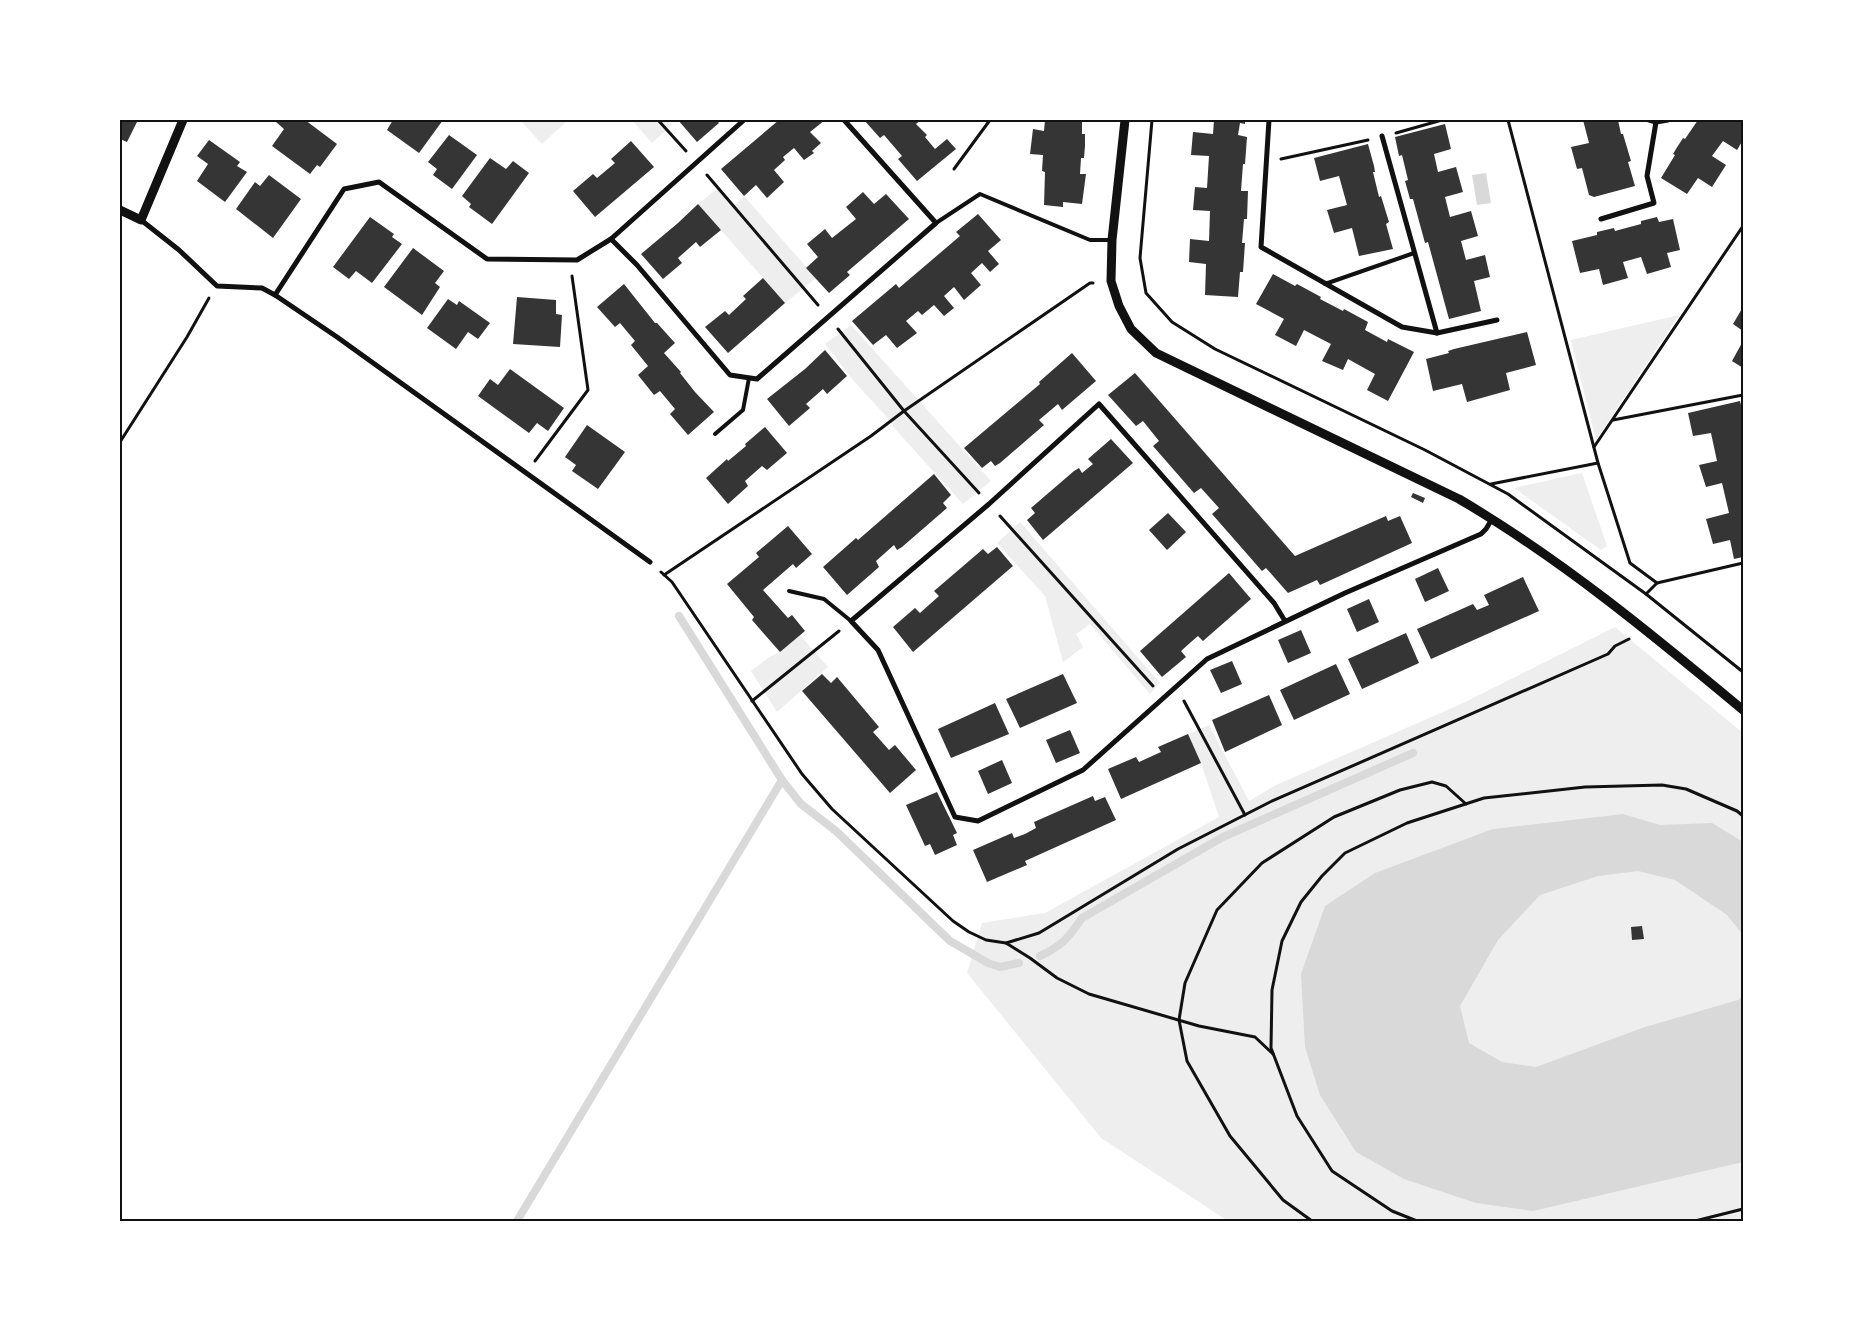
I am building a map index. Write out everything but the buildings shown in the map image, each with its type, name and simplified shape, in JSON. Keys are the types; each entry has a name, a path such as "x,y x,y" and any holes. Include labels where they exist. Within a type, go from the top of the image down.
{"street":[{"path":"141,220 183,120"},
{"path":"275,295 344,189 379,182 487,259 577,260 611,238 744,120"},
{"path":"611,238 637,265 730,375 757,379 936,224 844,120"},
{"path":"1125,120 1112,240 1112,281 1119,306 1131,329 1156,353 1459,499 1492,519 1520,537 1630,617 1743,710"},
{"path":"1269,120 1261,247 1402,327 1437,333 1497,320"},
{"path":"1649,120 1656,122 1668,120"},
{"path":"1601,219 1654,203 1647,176 1656,122"},
{"path":"1382,136 1437,333"},
{"path":"120,210 141,220 179,250 217,286 262,288 275,295 337,337 650,562"},
{"path":"1286,620 1100,404 989,504 851,621 878,650 955,817 978,821 1083,770 1207,660 1286,620 1481,534 1492,519"}],"lane":[{"path":"936,224 980,194 1090,240 1112,240"},
{"path":"1326,284 1414,253"},
{"path":"715,434 743,410 749,378"},
{"path":"789,591 824,599 851,621"}],"path":[{"path":"658,120 829,317 904,411 1164,698"},
{"path":"954,168 990,120"},
{"path":"1152,120 1140,258 1146,293 1172,322 1216,349 1416,446 1508,494 1646,594 1743,672"},
{"path":"1266,163 1442,120"},
{"path":"1508,120 1598,463 1630,563 1657,583"},
{"path":"1594,447 1743,226"},
{"path":"526,473 588,390 570,261"},
{"path":"664,575 871,436 904,411 1090,283 1112,281"},
{"path":"120,442 217,286"},
{"path":"1612,420 1743,395"},
{"path":"1490,484 1598,463"},
{"path":"650,562 672,582 791,760 832,808 953,921 969,932 986,940 1006,943 1057,978 1090,994 1178,1020 1255,1038 1274,1054"},
{"path":"1646,594 1657,583 1743,563"},
{"path":"752,701 851,621"},
{"path":"1006,943 1039,933 1178,849 1270,802 1608,654 1615,646 1647,630"},
{"path":"1176,687 1245,815"},
{"path":"1312,1221 1283,1200 1230,1136 1187,1061 1178,1020 1185,983 1217,910 1262,863 1334,817 1400,790 1432,782 1446,786 1466,804"},
{"path":"1417,1221 1392,1211 1332,1171 1297,1116 1271,1048 1272,990 1282,941 1301,902 1322,876 1346,853 1407,823 1484,798 1585,787 1662,785 1686,789 1736,811 1743,816"},
{"path":"1695,1221 1743,1208"}],"shaded area":[{"path":"520,120 568,120 542,144"},
{"path":"632,120 668,120 672,125 652,143"},
{"path":"1486,173 1491,203 1477,205 1472,175"},
{"path":"718,188 733,206 744,196 816,278 785,303 698,204"},
{"path":"1679,315 1596,440 1571,340"},
{"path":"851,325 991,481 963,504 852,379 825,344"},
{"path":"1582,473 1607,546 1601,550 1514,488"},
{"path":"1020,522 1160,683 1150,694 1090,624 1076,634 1083,647 1063,662 1045,596 997,543"},
{"path":"1615,627 1743,733 1743,1221 1228,1221 1101,1138 967,973 982,923 1045,913 1219,817 1201,763 1188,734 1209,725 1249,801 1276,785 1461,704"},
{"path":"800,635 828,667 777,712 751,671 769,657 780,652"},
{"path":"1623,814 1660,825 1712,823 1743,842 1743,935 1727,915 1675,880 1638,871 1598,876 1540,895 1498,940 1460,1006 1469,1043 1502,1062 1536,1067 1645,1027 1738,1000 1743,995 1743,1162 1533,1211 1476,1203 1404,1179 1356,1152 1320,1095 1305,1047 1301,974 1325,906 1375,873 1493,829"}],"waterway":[{"path":"679,616 782,780 801,804 836,831 950,941 988,963 1000,967 1019,963"},
{"path":"1040,956 1054,949 1064,940 1082,918 1223,837 1413,753"},
{"path":"517,1221 782,780"}]}
